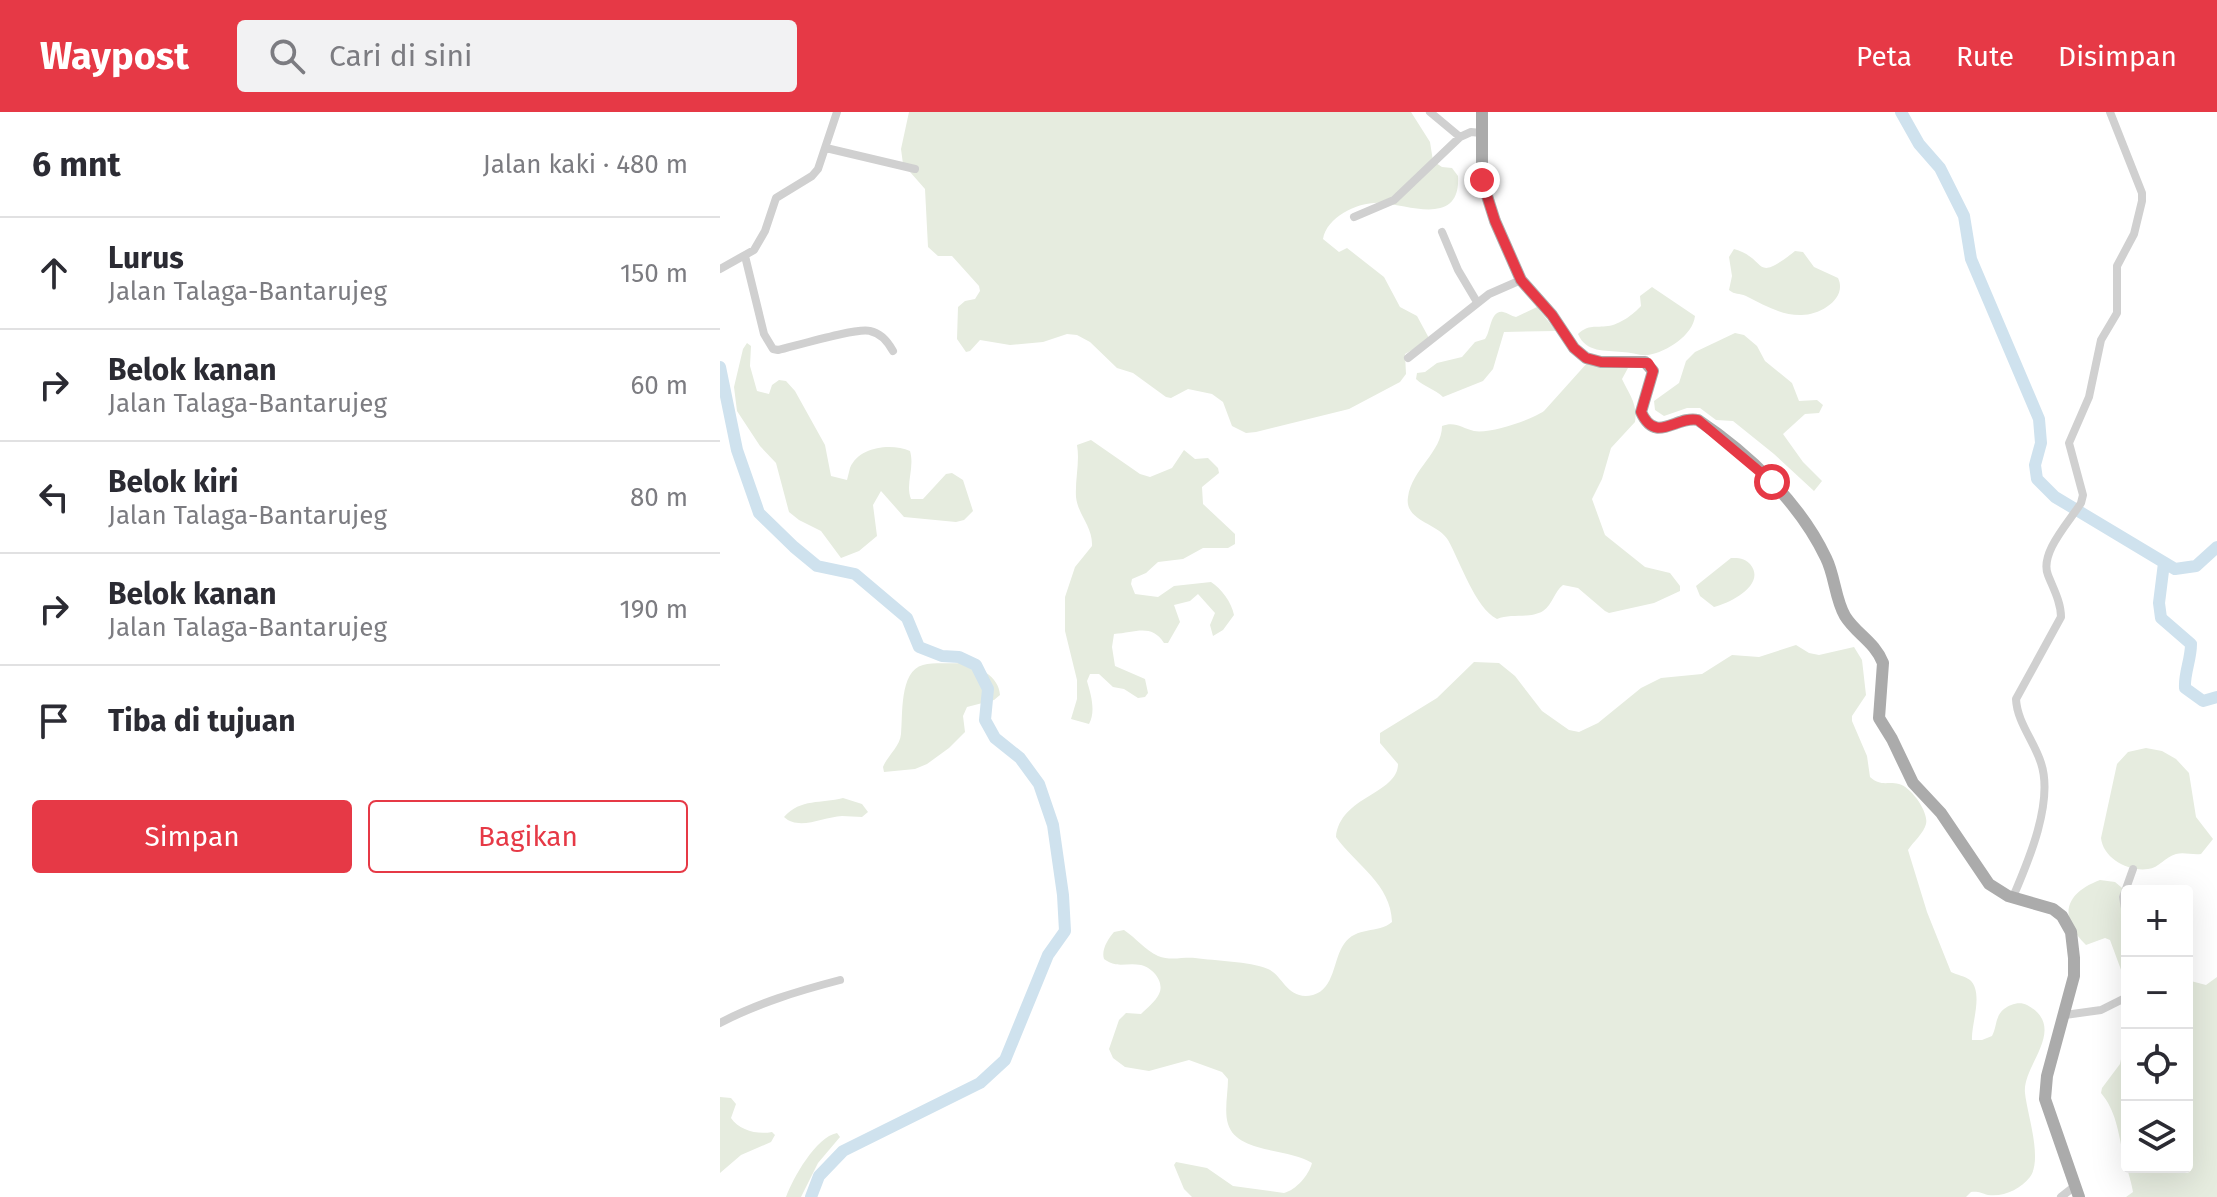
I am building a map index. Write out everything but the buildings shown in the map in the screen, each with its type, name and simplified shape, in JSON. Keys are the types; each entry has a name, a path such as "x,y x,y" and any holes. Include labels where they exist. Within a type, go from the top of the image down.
{"main road":[{"path":"1482,112 1482,180 1495,221 1521,280 1552,315 1574,348 1586,358 1601,362 1645,362 1651,366 1653,373 1641,412 1647,422 1663,428 1688,419 1698,420 1752,465 1790,503 1827,559 1843,614 1880,656 1883,663 1879,718 1913,783 1941,813 1989,884 2013,897 2053,909 2062,916 2071,932 2074,976 2047,1076 2045,1099 2077,1191"}],"street":[{"path":"720,269 754,250 761,240 776,198 815,173 821,164 837,112"},
{"path":"1430,112 1460,137"},
{"path":"2013,897 2031,855 2043,800 2043,767 2020,716 2016,699 2061,617 2046,572 2049,554 2083,495 2069,443 2089,397 2101,340 2117,313 2117,266 2134,234 2142,201 2142,193 2110,112"},
{"path":"1354,217 1394,200 1460,137 1471,132 1481,133"},
{"path":"826,148 915,169"},
{"path":"1442,232 1458,270 1477,302"},
{"path":"745,256 764,334 773,349 868,330 882,337 893,351"},
{"path":"1408,358 1477,302 1505,285 1521,280"},
{"path":"2127,885 2133,869"},
{"path":"720,1023 788,994 840,980"},
{"path":"2065,1015 2101,1010 2121,1000"},
{"path":"2061,1197 2077,1191"}],"shaded area":[{"path":"909,112 1411,112 1430,142 1433,161 1442,167 1452,168 1458,176 1457,192 1451,202 1431,209 1382,203 1355,207 1331,223 1323,239 1339,252 1347,248 1384,277 1400,307 1417,316 1430,340 1405,354 1406,374 1400,382 1349,409 1246,433 1232,426 1223,402 1212,394 1188,389 1171,398 1166,397 1133,373 1117,368 1090,342 1077,335 1067,334 1043,342 1010,345 980,340 966,352 957,339 958,307 965,301 975,299 980,291 979,286 952,256 938,256 928,247 925,189 903,164 901,149"},
{"path":"1734,249 1766,268 1795,251 1803,252 1814,267 1838,278 1839,293 1830,305 1815,313 1792,315 1733,293 1729,290 1732,276 1729,257"},
{"path":"1652,287 1695,316 1689,330 1678,342 1645,355 1591,348 1581,340 1578,334 1586,329 1612,325 1630,316 1641,306 1640,296"},
{"path":"1537,307 1556,331 1504,332 1493,369 1483,381 1443,397 1416,379 1417,373 1425,372 1437,363 1462,357 1475,342 1485,339 1493,318 1499,312 1516,317"},
{"path":"1735,333 1744,335 1757,346 1765,361 1792,383 1799,401 1817,400 1823,405 1819,413 1805,414 1783,434 1803,462 1822,481 1814,491 1733,421 1716,420 1700,408 1687,408 1664,416 1655,410 1654,401 1679,383 1686,361 1695,352"},
{"path":"747,343 751,346 750,366 757,391 769,394 772,385 779,380 786,381 795,391 825,445 831,476 847,480 854,461 868,451 885,447 903,449 910,451 911,457 911,499 923,499 946,474 952,473 963,480 973,511 964,520 956,522 904,517 881,491 873,505 877,536 859,551 841,558 821,531 789,512 776,463 760,446 737,411 734,387"},
{"path":"1588,362 1628,368 1622,379 1635,410 1635,422 1611,448 1592,499 1605,535 1645,567 1670,573 1680,586 1680,591 1654,603 1609,613 1578,588 1563,585 1543,611 1497,619 1475,595 1448,540 1411,511 1408,497 1411,487 1437,444 1442,426 1455,425 1481,431 1530,418 1544,411"},
{"path":"1091,440 1140,474 1150,477 1172,468 1184,450 1195,459 1208,458 1219,473 1202,487 1203,504 1235,534 1235,544 1228,548 1203,548 1183,559 1158,562 1146,573 1132,579 1135,594 1158,597 1174,586 1211,582 1226,596 1234,615 1223,630 1213,636 1210,625 1215,613 1198,594 1190,601 1174,605 1180,622 1168,643 1148,631 1114,634 1112,647 1115,666 1145,679 1148,693 1138,698 1124,689 1113,687 1099,674 1090,674 1087,681 1092,708 1089,724 1071,719 1077,699 1077,680 1065,631 1065,597 1075,567 1092,546 1077,503 1076,490 1077,445"},
{"path":"1731,558 1750,564 1754,579 1745,592 1714,607 1700,596 1696,586"},
{"path":"1796,645 1819,655 1854,647 1862,660 1866,695 1852,721 1867,756 1870,777 1881,783 1904,786 1925,813 1925,827 1908,850 1927,912 1951,972 1970,980 1974,986 1977,1000 1972,1040 1992,1036 2001,1012 2015,1004 2027,1005 2039,1014 2044,1025 2041,1047 2026,1082 2035,1159 2034,1169 2026,1181 2006,1193 1988,1195 1971,1192 1966,1197 1192,1197 1184,1189 1174,1165 1176,1162 1207,1168 1233,1186 1284,1193 1301,1181 1312,1163 1253,1146 1233,1134 1226,1113 1228,1079 1222,1072 1189,1060 1149,1071 1125,1067 1113,1058 1109,1049 1119,1020 1126,1013 1141,1014 1155,1000 1160,989 1157,976 1145,967 1113,964 1104,959 1104,948 1114,932 1124,930 1158,956 1260,966 1273,972 1291,991 1304,996 1313,995 1326,987 1340,950 1349,938 1392,922 1386,897 1379,886 1336,837 1347,813 1396,774 1398,764 1380,743 1380,733 1437,698 1474,662 1499,663 1515,676 1542,711 1569,730 1579,732 1598,723 1641,688 1661,678 1702,674 1732,655 1759,657"},
{"path":"961,663 992,677 1000,695 994,700 967,707 963,716 965,732 927,764 915,769 884,772 883,767 900,739 904,695 910,676 923,665"},
{"path":"2146,748 2162,751 2176,759 2189,773 2196,817 2213,839 2201,854 2176,854 2152,868 2140,869 2125,866 2111,857 2101,838 2117,764 2128,752"},
{"path":"843,798 862,804 868,812 862,817 842,816 804,823 784,817 804,804"},
{"path":"2100,880 2115,882 2121,887 2121,970 2110,940 2105,938 2086,945 2072,925 2069,908 2072,900"},
{"path":"2217,977 2217,1197 2126,1197 2133,1192 2128,1173 2193,1173 2193,982 2206,985"},
{"path":"2121,1059 2121,1145 2116,1122 2101,1093"},
{"path":"720,1097 731,1098 736,1104 731,1118 739,1126 749,1131 772,1132 775,1135 771,1142 741,1155 720,1173"},
{"path":"837,1133 840,1137 818,1163 801,1197 786,1197 813,1150"}],"waterway":[{"path":"1901,112 1919,144 1940,168 1964,216 1971,259 2039,419 2041,443 2035,465 2037,479 2055,497 2175,569 2196,566 2217,547"},
{"path":"720,367 737,450 759,513 817,566 855,574 907,618 919,647 942,656 959,657 976,665 988,689 985,720 995,738 1020,758 1039,784 1053,825 1063,895 1065,931 1048,955 1005,1060 980,1083 843,1151 819,1176 811,1197"},
{"path":"2164,563 2159,603 2161,618 2191,644 2185,688 2203,701 2217,697"}],"route":[{"path":"1482,180 1495,221 1521,280 1552,315 1574,348 1586,358 1601,362 1648,363 1653,371 1641,412 1647,422 1663,428 1688,419 1698,420 1772,482"}]}
